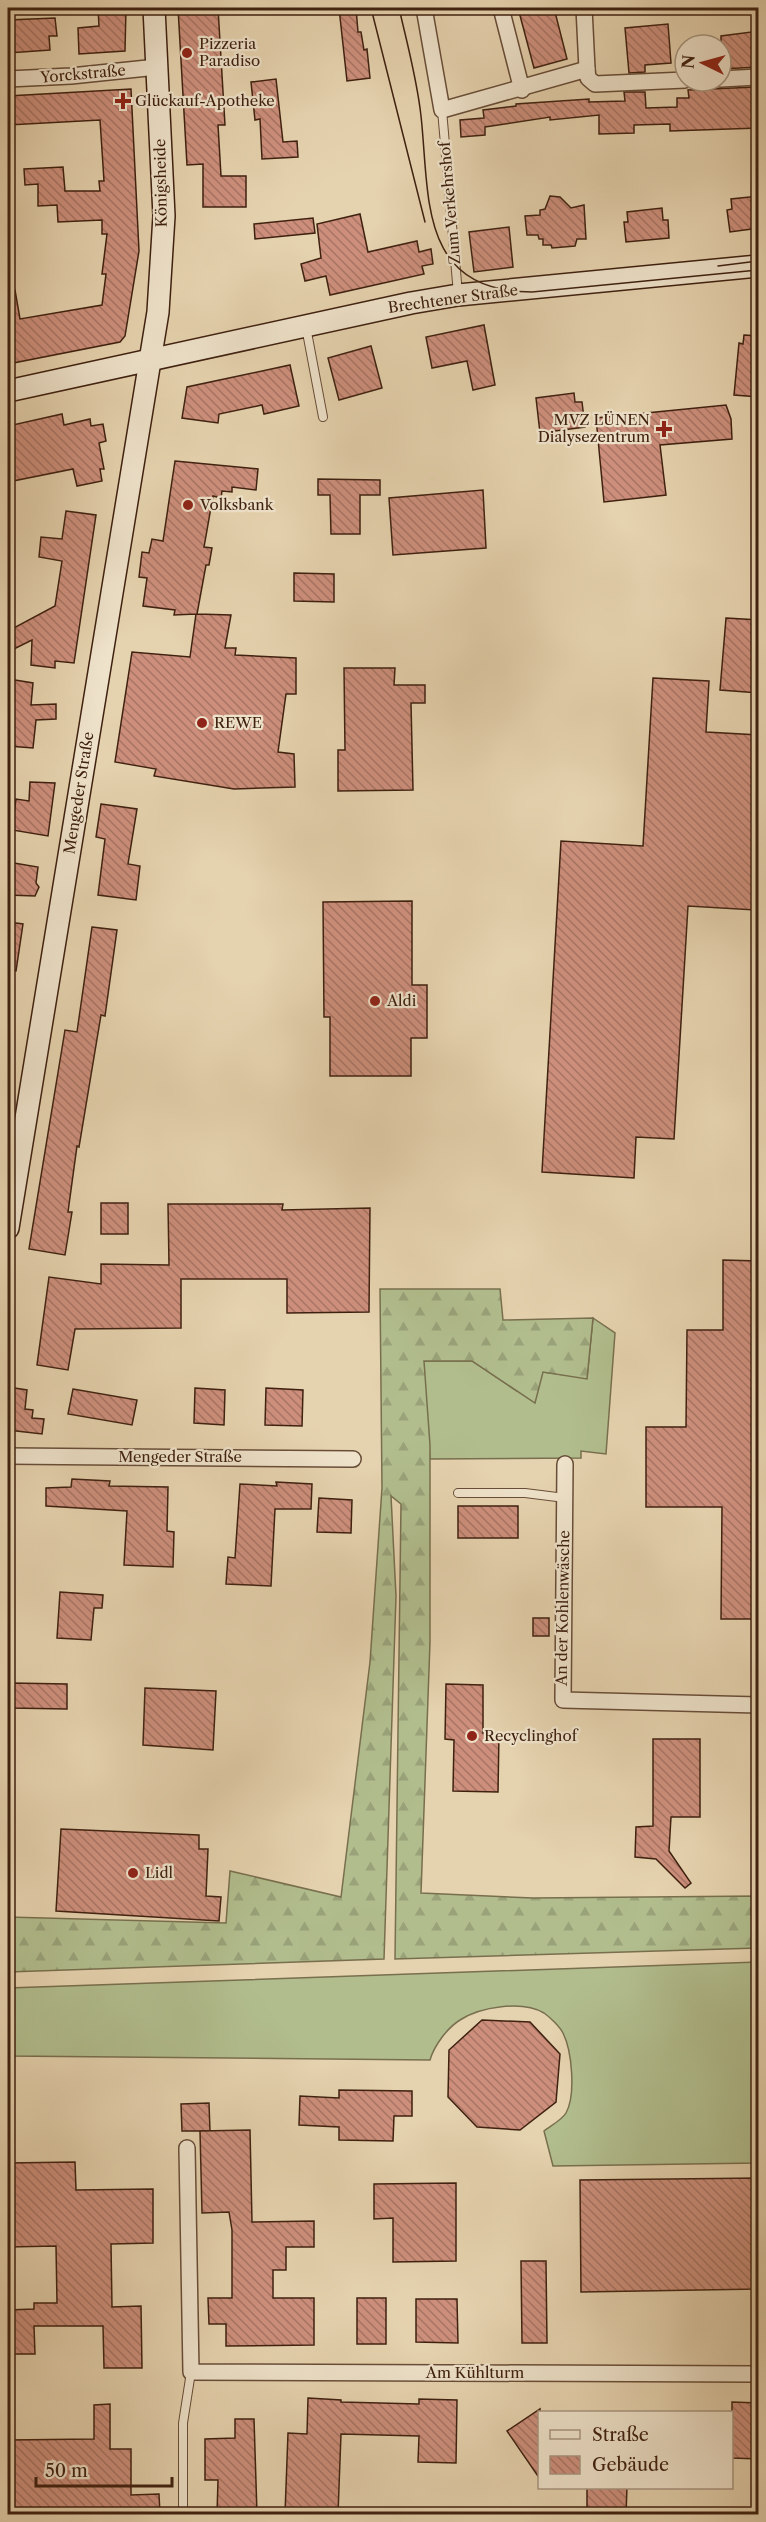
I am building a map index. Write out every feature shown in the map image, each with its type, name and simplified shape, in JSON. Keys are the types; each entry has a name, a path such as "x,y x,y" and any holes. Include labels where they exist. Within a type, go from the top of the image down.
{"main road":[{"name":"Königsheide","path":"152,358 159,300 164,216 154,8"},
{"name":"Brechtener Straße","path":"8,391 306,325 458,295 759,266"},
{"name":"Mengeder Straße","path":"8,1228 114,574 152,358"}],"street":[{"name":"Zum Verkehrshof","path":"424,8 442,110"},
{"path":"501,8 522,90"},
{"path":"584,8 588,78 595,84 673,81"},
{"name":"Yorckstraße","path":"8,79 71,76 157,67"},
{"path":"442,110 522,90 587,69"},
{"path":"733,78 759,77"},
{"name":"Mengeder Straße","path":"8,1456 353,1459"},
{"name":"An der Kohlenwäsche","path":"565,1464 562,1700 759,1705"},
{"path":"187,2148 191,2372"},
{"name":"Am Kühlturm","path":"191,2372 759,2374"}],"lane":[{"name":"Zum Verkehrshof","path":"442,110 458,295"},
{"path":"306,325 323,417"},
{"path":"458,1493 525,1493 565,1498"},
{"path":"183,2514 183,2423 191,2372"}],"green space":[{"path":"380,1289 500,1289 503,1320 593,1318 587,1379 543,1372 535,1403 472,1361 424,1361 430,1445 430,1642 421,1893 533,1898 758,1896 758,1948 395,1959 401,1504 391,1496 396,1596 384,1959 8,1972 8,1917 226,1923 230,1871 341,1897 370,1662 382,1488"},
{"path":"593,1318 615,1333 606,1454 581,1451 581,1458 430,1459 423,1361 472,1361 517,1391 543,1372 587,1378"},
{"path":"758,1962 758,2163 553,2166 544,2131 564,2116 569,2105 572,2073 569,2051 563,2033 552,2020 544,2013 524,2007 501,2007 468,2015 450,2028 430,2060 8,2056 8,1988"}],"building":[{"path":"98,8 126,8 125,51 79,54 78,28 99,26"},
{"path":"178,8 218,8 225,125 218,125 221,176 246,176 246,207 203,207 203,164 187,165"},
{"path":"339,8 356,8 358,32 361,32 364,50 367,49 370,78 347,81"},
{"path":"518,8 554,8 567,59 534,68"},
{"path":"55,18 57,36 49,36 50,50 8,53 8,20"},
{"path":"668,24 671,63 645,65 645,72 629,73 625,28"},
{"path":"759,31 759,67 733,68 733,34"},
{"path":"276,79 283,142 297,141 298,157 262,159 260,119 255,120 251,82"},
{"path":"756,87 759,128 670,131 670,124 634,125 634,133 599,134 599,115 550,120 550,117 485,127 485,135 461,137 460,120 484,118 483,110 516,106 516,104 589,99 589,102 625,101 624,92 645,92 646,108 677,107 677,98 689,98 688,93 733,93 733,88"},
{"path":"131,89 139,251 125,336 120,342 8,364 8,291 15,290 20,319 102,305 106,274 102,274 107,234 102,234 102,220 58,222 57,205 38,206 38,184 25,185 24,169 63,167 65,191 100,191 99,181 104,181 100,120 8,125 8,96"},
{"path":"550,196 560,197 571,208 584,205 586,239 577,239 575,246 552,248 551,245 543,245 543,239 539,239 538,235 527,235 525,216 540,215 540,210 545,209"},
{"path":"759,196 759,228 730,232 727,210 732,209 731,199"},
{"path":"662,208 663,220 668,220 669,238 626,242 624,222 628,222 627,212"},
{"path":"360,214 368,252 417,241 419,252 431,249 433,264 422,266 424,274 330,295 326,276 305,281 301,264 321,258 317,224"},
{"path":"313,218 315,233 255,239 254,224"},
{"path":"509,227 513,267 474,272 469,232"},
{"path":"484,325 495,385 473,390 467,361 432,368 426,337"},
{"path":"744,335 759,336 759,397 734,395 739,343 743,344"},
{"path":"371,346 382,388 339,400 328,358"},
{"path":"290,365 299,406 264,414 262,405 219,414 218,423 182,418 187,387"},
{"path":"574,393 575,402 582,402 585,427 540,433 536,398"},
{"path":"726,405 731,419 732,439 660,445 666,495 604,502 596,418"},
{"path":"62,414 64,425 90,419 91,426 103,424 106,441 99,443 104,469 100,469 102,481 77,486 73,469 8,482 8,426"},
{"name":"REWE","path":"175,461 258,469 256,490 232,487 232,492 222,491 221,498 213,496 204,547 212,548 209,565 206,565 197,614 231,615 225,648 236,648 235,655 296,658 296,694 286,694 278,752 294,754 295,787 234,789 154,776 156,769 115,762 132,652 190,657 196,614 174,615 175,610 143,606 147,578 139,577 142,552 149,553 152,539 163,541"},
{"path":"318,479 380,480 380,495 360,495 360,534 331,534 330,495 318,495"},
{"path":"483,490 486,548 393,555 389,498"},
{"path":"66,511 96,515 74,663 55,661 55,668 31,665 32,640 14,649 8,631 55,606 62,561 39,557 41,537 62,539"},
{"path":"294,573 334,574 334,602 294,601"},
{"path":"726,618 759,620 759,693 720,690"},
{"path":"344,668 395,668 394,685 425,685 425,703 411,703 413,790 338,791 338,750 345,750"},
{"path":"653,678 709,681 706,732 759,735 759,853 755,910 688,906 674,1139 636,1137 634,1178 542,1172 561,841 643,846"},
{"path":"15,680 33,683 31,705 56,704 56,719 36,720 33,748 8,746 11,719 8,719 8,682"},
{"path":"30,782 55,783 48,836 12,830 16,799 29,801"},
{"path":"101,804 137,809 128,864 140,866 136,900 98,895 105,839 96,837"},
{"path":"8,862 38,867 36,883 39,887 35,896 8,895"},
{"name":"Aldi","path":"412,901 412,985 427,985 427,1038 411,1038 411,1076 330,1076 330,1017 324,1017 323,902"},
{"path":"8,922 23,924 16,971 8,970"},
{"path":"92,927 117,930 105,1016 101,1015 79,1147 77,1146 68,1212 72,1212 65,1255 29,1249 65,1030 77,1032"},
{"path":"101,1203 128,1203 128,1234 101,1234"},
{"path":"168,1204 283,1204 282,1210 370,1208 369,1312 287,1313 287,1279 181,1279 181,1328 75,1329 68,1370 37,1365 49,1277 101,1284 101,1264 169,1265"},
{"path":"723,1260 759,1261 758,1619 721,1619 722,1507 646,1507 646,1427 686,1427 687,1330 723,1330"},
{"path":"8,1387 27,1390 25,1409 33,1410 32,1418 44,1419 42,1434 8,1430"},
{"path":"195,1388 225,1390 224,1425 194,1423"},
{"path":"266,1388 303,1390 302,1426 265,1425"},
{"path":"73,1389 137,1400 132,1425 68,1414"},
{"path":"72,1479 110,1481 109,1486 168,1487 167,1531 174,1532 173,1567 124,1565 127,1511 46,1506 46,1488 71,1487"},
{"path":"276,1482 312,1484 311,1509 275,1509 271,1586 226,1584 228,1557 235,1558 240,1484 277,1486"},
{"path":"319,1498 352,1500 351,1533 317,1532"},
{"path":"458,1506 518,1506 518,1538 458,1538"},
{"path":"60,1592 103,1595 102,1608 94,1608 91,1640 57,1638"},
{"path":"533,1618 549,1618 549,1636 533,1636"},
{"path":"10,1683 67,1684 67,1709 10,1708"},
{"name":"Recyclinghof","path":"446,1684 483,1685 483,1733 499,1733 498,1792 453,1791 454,1740 445,1739"},
{"path":"145,1688 216,1691 213,1750 143,1745"},
{"path":"653,1739 700,1739 700,1817 671,1817 669,1851 691,1883 685,1888 656,1859 635,1857 636,1827 653,1826"},
{"name":"Lidl","path":"61,1829 199,1835 199,1849 208,1849 206,1896 221,1897 219,1921 56,1911"},
{"path":"482,2020 530,2022 560,2054 556,2102 520,2130 477,2127 448,2097 449,2050"},
{"path":"339,2090 412,2091 412,2116 394,2116 393,2141 339,2140 339,2127 299,2125 300,2096 339,2098"},
{"path":"209,2103 210,2131 182,2131 181,2104"},
{"path":"250,2130 252,2222 314,2221 314,2247 286,2247 286,2270 273,2270 273,2298 314,2298 314,2345 226,2346 226,2324 209,2324 208,2298 232,2298 232,2230 229,2212 202,2213 200,2131"},
{"path":"75,2162 76,2190 153,2189 153,2243 111,2244 112,2307 141,2306 142,2368 104,2368 103,2326 34,2326 35,2354 8,2354 8,2310 34,2309 34,2303 57,2303 56,2246 8,2247 8,2163"},
{"path":"759,2178 759,2289 581,2292 580,2180"},
{"path":"456,2183 456,2261 393,2262 393,2218 374,2219 374,2184"},
{"path":"521,2261 546,2261 547,2343 522,2343"},
{"path":"357,2298 386,2298 386,2344 357,2344"},
{"path":"416,2299 457,2299 458,2343 416,2342"},
{"path":"308,2398 341,2400 341,2402 419,2404 419,2399 457,2400 456,2463 418,2462 419,2436 341,2434 338,2514 285,2514 288,2433 307,2434"},
{"path":"732,2402 759,2403 759,2459 733,2458"},
{"path":"110,2404 110,2449 131,2449 131,2495 159,2494 160,2514 9,2514 8,2440 94,2439 94,2405"},
{"path":"540,2409 538,2411 538,2476 507,2431"},
{"path":"235,2419 254,2419 257,2514 217,2514 218,2480 205,2480 205,2439 235,2438"},
{"path":"587,2489 627,2489 626,2514 587,2514"}],"tram line":[{"path":"371,8 425,222"},
{"path":"399,8 419,102 430,207 437,234 449,257 468,276 495,288 532,292 758,270"},
{"path":"718,266 758,261"}],"place":[{"name":"Pizzeria Paradiso","path":"187,53"},
{"name":"Glückauf-Apotheke","path":"123,101"},
{"name":"MVZ LÜNEN Dialysezentrum","path":"664,429"},
{"name":"Volksbank","path":"188,505"},
{"name":"REWE","path":"202,723"},
{"name":"Aldi","path":"375,1001"},
{"name":"Recyclinghof","path":"472,1736"},
{"name":"Lidl","path":"133,1873"}]}
